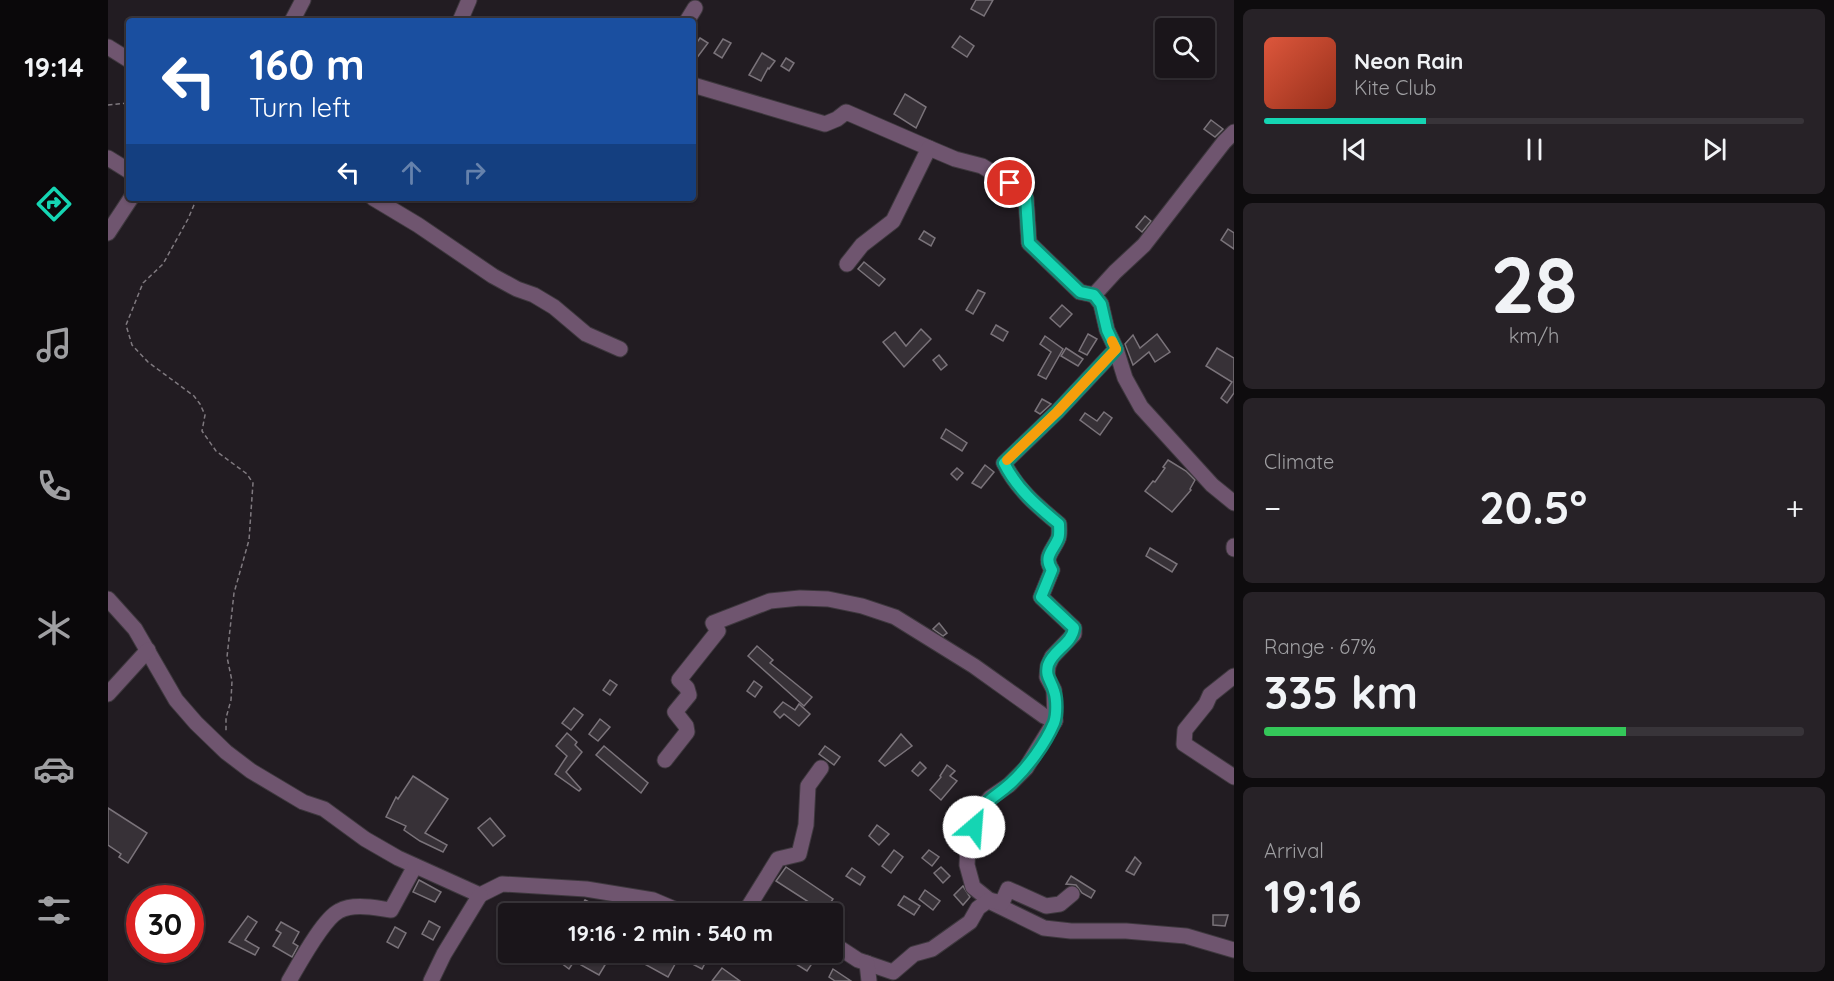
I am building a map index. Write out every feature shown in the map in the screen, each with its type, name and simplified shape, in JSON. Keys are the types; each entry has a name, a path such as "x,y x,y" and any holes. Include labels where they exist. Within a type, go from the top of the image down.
{"street":[{"path":"294,18 303,0"},
{"path":"461,18 469,0"},
{"path":"689,18 695,8"},
{"path":"108,47 126,58"},
{"path":"696,86 825,124 846,112 955,159 982,166 1010,183 1026,198 1029,243 1080,292 1094,295 1101,304 1107,330 1125,378 1141,407 1212,484 1234,503"},
{"path":"1094,295 1144,245 1234,132"},
{"path":"847,264 862,245 893,221 929,148"},
{"path":"108,158 126,169"},
{"path":"108,233 130,201"},
{"path":"377,201 418,225 493,276 516,289 534,295 586,333 620,349"},
{"path":"1116,349 1057,412 1004,463 1013,481 1043,512 1059,524 1059,537 1048,555 1048,564 1052,570 1041,597 1074,628 1074,634 1052,657 1048,666 1047,677 1054,690 1055,721 1026,768 1009,785 990,798 981,809 968,846 967,865 973,887 989,900 1044,928 1071,932 1126,931 1186,936 1234,950"},
{"path":"665,760 687,732 686,726 675,712 689,695 687,688 679,680 718,631 713,623 770,601 800,598 828,599 862,606 896,617 974,666 1044,716 1055,721"},
{"path":"108,599 135,629 176,700 226,752 303,802 324,809 365,839 398,858 453,885 480,895"},
{"path":"108,694 148,650"},
{"path":"1234,676 1210,695 1206,704 1185,730 1184,744 1234,777"},
{"path":"751,903 778,859 799,854 806,825 808,786 821,768"},
{"path":"289,981 326,923 339,911 362,906 391,910 415,866"},
{"path":"431,981 444,954 480,895 502,884 586,890 660,903"},
{"path":"843,950 858,960 892,972 914,954 932,949 970,922 978,908 989,900 1002,903 1008,889 1046,906 1060,904 1072,894"},
{"path":"867,963 869,981"}],"path":[{"path":"108,105 126,103"},
{"path":"196,201 163,264 143,283 126,325 132,345 148,362 194,396 200,404 205,415 202,431 209,443 247,474 253,483 249,540 234,593 227,657 232,681 231,700 226,718 226,752"}],"building":[{"path":"976,0 993,0 984,16 971,9"},
{"path":"960,36 974,46 967,57 952,47"},
{"path":"700,38 708,43 696,59 696,44"},
{"path":"723,39 731,43 722,58 714,53"},
{"path":"762,53 775,61 761,81 749,75"},
{"path":"786,58 794,63 789,71 781,66"},
{"path":"905,94 926,107 916,128 894,114"},
{"path":"1211,120 1223,129 1215,137 1204,129"},
{"path":"1145,216 1151,221 1142,232 1136,227"},
{"path":"1228,229 1234,233 1234,249 1221,240"},
{"path":"924,231 935,238 931,246 919,239"},
{"path":"864,262 885,279 879,286 858,269"},
{"path":"978,290 985,293 973,314 966,310"},
{"path":"1062,305 1072,314 1060,327 1050,318"},
{"path":"996,325 1008,332 1003,341 991,334"},
{"path":"921,329 931,339 904,367 883,342 895,332 906,346"},
{"path":"1088,334 1097,339 1087,355 1079,351"},
{"path":"1157,334 1170,352 1155,362 1149,352 1133,365 1125,344 1133,335 1140,348"},
{"path":"1045,336 1063,349 1046,379 1038,375 1051,352 1040,344"},
{"path":"1066,348 1083,359 1078,366 1061,356"},
{"path":"1217,348 1234,358 1234,393 1227,403 1221,398 1232,382 1206,366"},
{"path":"939,355 947,365 941,370 933,360"},
{"path":"1042,399 1051,404 1040,414 1035,411"},
{"path":"1104,412 1112,418 1100,435 1080,420 1085,413 1097,421"},
{"path":"946,429 967,443 962,451 941,438"},
{"path":"1168,460 1186,471 1195,480 1191,490 1172,512 1145,491 1153,481 1155,482"},
{"path":"985,465 994,472 981,488 972,483"},
{"path":"957,468 963,473 957,480 951,474"},
{"path":"1150,548 1177,564 1172,572 1146,556"},
{"path":"939,623 947,633 943,636 933,629"},
{"path":"757,646 773,660 770,663 812,697 804,706 748,656"},
{"path":"610,680 617,685 610,695 603,690"},
{"path":"754,681 762,687 755,697 747,691"},
{"path":"783,702 795,710 799,704 810,714 799,726 784,714 780,718 774,712"},
{"path":"574,708 583,715 571,730 562,723"},
{"path":"600,719 610,727 598,741 589,734"},
{"path":"567,733 577,742 575,745 582,752 566,772 581,789 579,791 555,774 567,756 556,746"},
{"path":"901,734 912,746 885,766 879,761"},
{"path":"604,746 648,783 641,793 596,755"},
{"path":"825,746 840,757 834,765 819,754"},
{"path":"920,762 926,768 918,776 912,771"},
{"path":"947,765 955,771 950,776 957,781 941,800 930,790"},
{"path":"413,776 448,799 425,833 447,845 443,852 404,830 406,826 386,817 396,797 398,799"},
{"path":"108,808 147,833 128,863 119,857 121,854 108,845"},
{"path":"490,818 505,836 493,846 478,828"},
{"path":"877,825 889,834 879,845 869,836"},
{"path":"894,850 903,857 891,873 882,866"},
{"path":"929,850 939,857 932,866 922,858"},
{"path":"1135,857 1141,863 1134,875 1126,871"},
{"path":"786,867 833,899 830,903 810,903 776,881"},
{"path":"941,867 950,876 943,883 934,873"},
{"path":"852,868 865,877 860,885 846,876"},
{"path":"1071,876 1095,891 1091,898 1082,893 1076,885 1066,884"},
{"path":"419,880 441,892 435,902 413,892"},
{"path":"963,886 970,897 963,905 954,895"},
{"path":"925,890 940,901 933,910 919,899"},
{"path":"904,896 920,906 914,915 898,905"},
{"path":"1213,915 1228,915 1225,926 1213,925"},
{"path":"248,916 257,922 245,940 259,948 255,955 229,942"},
{"path":"429,921 440,927 433,940 422,934"},
{"path":"281,922 299,932 293,943 298,946 292,957 273,946 281,933 276,930"},
{"path":"395,927 406,933 398,948 387,942"},
{"path":"561,963 573,963 569,969"},
{"path":"582,963 601,963 605,965 599,975 581,965"},
{"path":"643,963 676,963 668,977"},
{"path":"690,963 705,963 702,969"},
{"path":"797,963 812,963 807,971"},
{"path":"722,968 740,981 712,981"},
{"path":"833,969 851,981 835,981 829,977"}],"slow traffic":[{"path":"1007,460 1057,412 1116,349 1112,341"}],"route":[{"path":"974,827 981,809 990,798 1009,785 1026,768 1055,721 1054,690 1047,677 1048,666 1052,657 1074,634 1074,628 1041,597 1052,570 1048,564 1048,555 1059,537 1059,524 1043,512 1013,481 1004,463 1057,412 1116,349 1107,330 1101,304 1094,295 1080,292 1029,243 1026,198 1010,183"}]}
